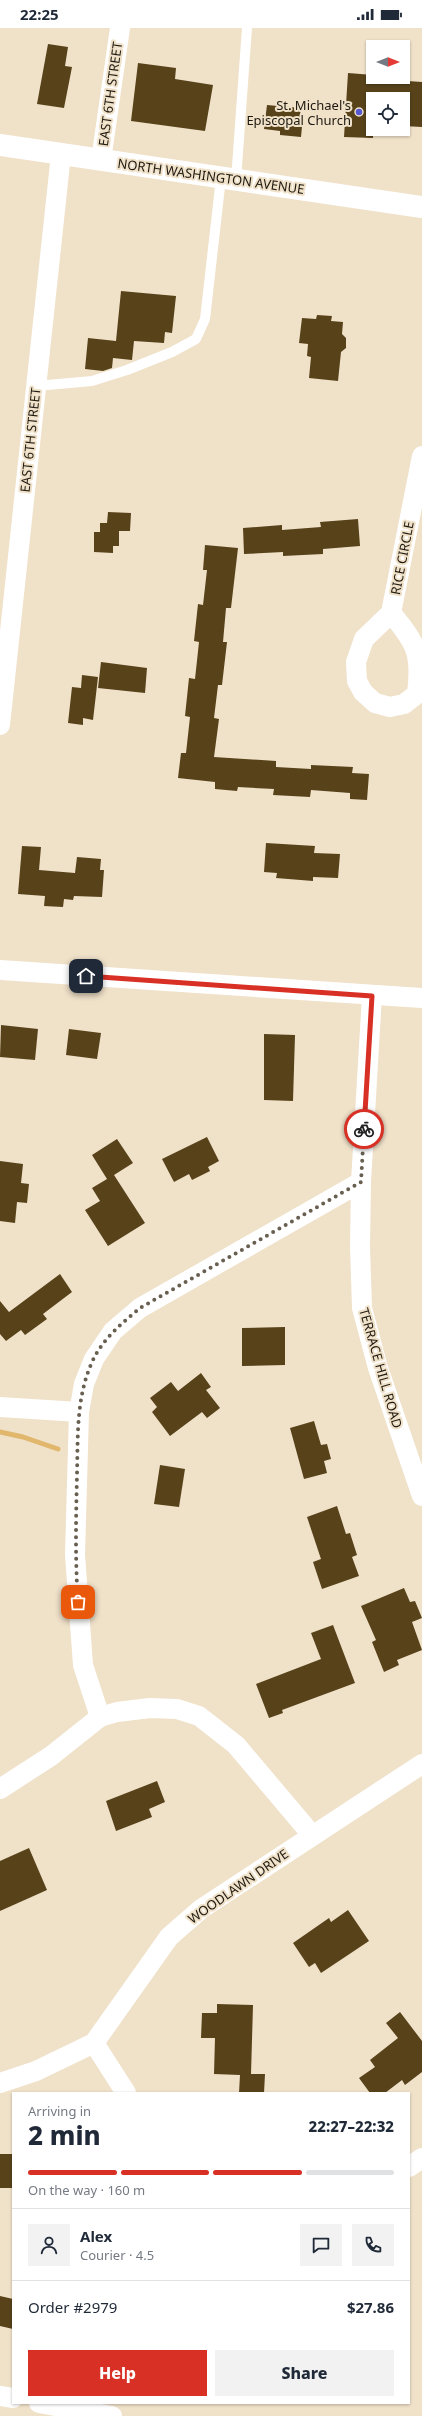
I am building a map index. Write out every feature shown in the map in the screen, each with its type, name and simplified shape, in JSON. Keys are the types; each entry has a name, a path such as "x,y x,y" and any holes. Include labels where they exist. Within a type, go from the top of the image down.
{"main road":[{"name":"NORTH WASHINGTON AVENUE","path":"0,145 422,207"}],"street":[{"name":"EAST 6TH STREET","path":"101,160 120,28"},
{"name":"EAST 6TH STREET","path":"1,713 61,154"},
{"name":"RICE CIRCLE","path":"391,613 422,456"},
{"path":"0,970 372,996 422,998"},
{"name":"TERRACE HILL ROAD","path":"372,996 361,1182 360,1247 362,1308 381,1375 422,1496"},
{"path":"100,1717 83,1664 74,1555 78,1412 84,1384 94,1359 113,1331 140,1308 361,1182"},
{"path":"0,1406 78,1412"},
{"path":"0,1789 51,1756 100,1717 117,1712 150,1708 176,1709 199,1716 236,1745 312,1835"},
{"name":"WOODLAWN DRIVE","path":"0,2083 36,2070 94,2043 169,1937 201,1909 422,1764"},
{"path":"94,2043 125,2092"},
{"path":"410,2166 422,2158"},
{"path":"0,2396 12,2398"},
{"path":"45,2404 112,2416"}],"lane":[{"path":"36,386 92,381 172,352 196,339 205,319 229,179 247,28"}],"building":[{"path":"48,44 68,47 65,66 72,67 64,108 37,104"},
{"path":"138,63 176,68 175,79 213,85 205,131 131,121"},
{"name":"St. Michael's Episcopal Church","path":"348,73 366,74 366,84 410,84 410,81 422,82 422,127 410,126 410,92 366,92 366,136 373,136 373,138 344,137"},
{"path":"267,105 301,108 300,115 303,116 301,137 280,135 280,131 264,129"},
{"path":"121,291 176,296 172,333 165,332 164,343 134,341 132,360 113,358 112,368 103,371 85,369 88,338 116,341"},
{"path":"317,315 332,316 331,321 343,322 342,334 346,338 346,348 341,352 338,381 309,378 311,357 307,356 308,344 299,343 302,318 316,319"},
{"path":"108,512 131,513 130,531 119,531 119,546 113,546 113,553 94,552 94,532 100,532 100,523 107,523"},
{"path":"358,519 360,546 323,549 323,554 283,556 283,552 244,554 243,528 282,525 282,530 321,527 320,522"},
{"path":"205,545 238,548 231,608 226,608 223,642 227,642 222,685 218,685 214,718 219,719 214,757 276,761 276,767 311,769 311,765 353,767 352,773 369,774 367,800 350,799 350,793 311,790 310,797 273,795 274,789 238,787 237,791 215,789 215,782 178,778 181,753 186,753 190,717 185,716 189,678 195,679 199,642 194,641 198,604 203,605 207,570 203,570"},
{"path":"101,662 147,668 145,693 98,688"},
{"path":"82,675 98,677 93,720 83,718 83,725 68,723 72,687 81,688"},
{"path":"266,843 315,846 314,853 340,854 338,878 313,877 313,881 276,878 277,873 264,872"},
{"path":"22,846 41,847 39,870 75,873 77,857 101,859 100,870 104,870 102,897 74,896 73,900 64,899 63,907 44,906 45,896 18,894"},
{"path":"1,1025 38,1029 35,1060 0,1057"},
{"path":"69,1029 101,1033 97,1059 66,1055"},
{"path":"264,1034 295,1035 293,1101 264,1100"},
{"path":"207,1137 219,1161 208,1167 210,1171 192,1180 189,1174 174,1182 162,1159"},
{"path":"117,1139 133,1163 114,1175 145,1223 108,1246 85,1210 100,1201 92,1188 107,1179 92,1155"},
{"path":"0,1161 23,1164 21,1183 29,1184 27,1203 17,1202 15,1223 0,1221"},
{"path":"60,1274 72,1292 43,1314 47,1319 25,1335 21,1330 6,1341 0,1334 0,1301 9,1312"},
{"path":"285,1327 285,1365 242,1366 242,1328"},
{"path":"201,1373 211,1387 206,1390 220,1408 207,1418 202,1412 170,1436 152,1412 157,1407 150,1398 171,1382 178,1391"},
{"path":"314,1421 321,1445 327,1444 331,1459 324,1461 327,1473 304,1479 290,1428"},
{"path":"160,1465 185,1469 179,1507 154,1504"},
{"path":"337,1506 346,1534 350,1533 357,1555 352,1557 359,1576 322,1589 313,1562 321,1559 307,1517"},
{"path":"404,1588 410,1602 415,1601 422,1618 412,1622 422,1650 397,1660 399,1665 384,1672 372,1642 376,1640 361,1606"},
{"path":"333,1625 355,1683 282,1710 283,1713 269,1718 256,1684 321,1659 311,1633"},
{"path":"157,1781 165,1802 149,1809 152,1817 116,1831 106,1801"},
{"path":"29,1848 47,1890 0,1911 0,1861"},
{"path":"348,1910 369,1941 321,1973 315,1963 309,1967 293,1943 329,1918 331,1922"},
{"path":"217,2004 253,2005 251,2074 265,2074 264,2092 239,2092 240,2075 214,2074 215,2038 201,2038 202,2013 217,2013"},
{"path":"400,2012 422,2041 422,2072 405,2085 402,2080 386,2092 369,2092 359,2078 375,2067 370,2060 398,2038 386,2023"},
{"path":"0,2154 12,2154 12,2188 0,2188"},
{"path":"0,2296 12,2299 12,2329 0,2326"}],"waterway":[{"path":"0,1432 23,1437 58,1449"}],"way so far":[{"path":"78,1602 74,1555 78,1412 84,1384 94,1359 113,1331 140,1308 361,1182 364,1129"}],"place":[{"name":"St. Michael's Episcopal Church","path":"359,112"}],"route":[{"path":"86,976 372,996 364,1129"}]}
